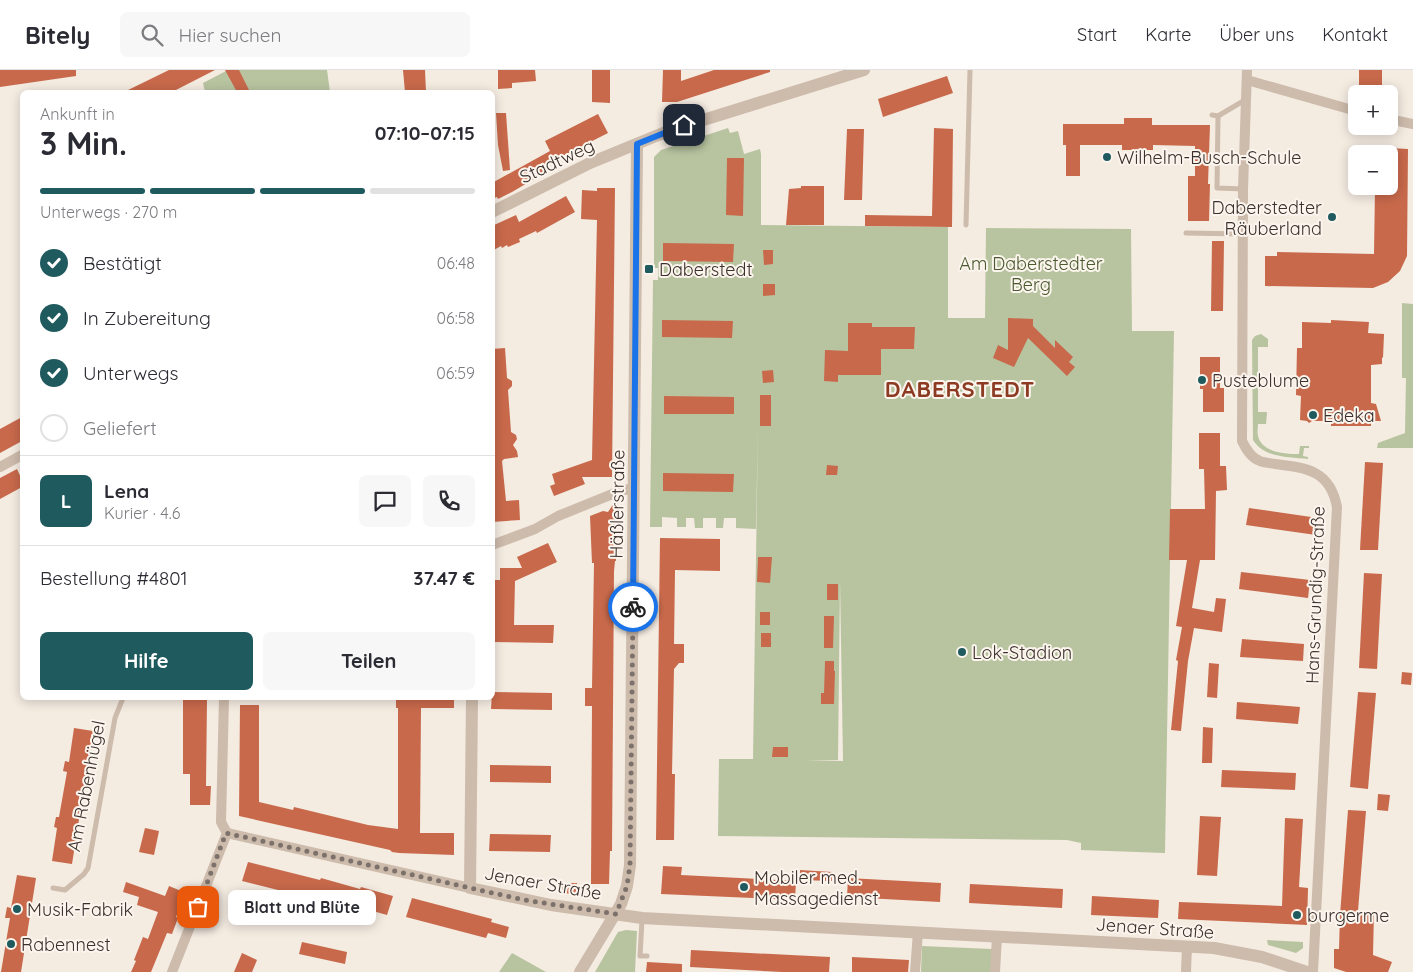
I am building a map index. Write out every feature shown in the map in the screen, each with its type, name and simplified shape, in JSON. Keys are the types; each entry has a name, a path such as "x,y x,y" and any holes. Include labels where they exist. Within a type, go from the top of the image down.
{"street":[{"name":"Stadtweg","path":"495,210 590,163 668,131 735,108 864,70"},
{"name":"Hans-Grundig-Straße","path":"1247,75 1243,234 1242,441 1247,451 1259,461 1302,468 1320,475 1335,494 1337,507 1313,972"},
{"path":"1247,75 1348,108"},
{"path":"1398,120 1413,124"},
{"name":"Häßlerstraße","path":"580,972 616,914 627,886 630,865 637,144"},
{"path":"0,467 20,456"},
{"path":"495,544 535,529 558,516 620,491 634,488"},
{"path":"172,972 226,833 221,822 224,700"},
{"path":"470,888 472,700"},
{"name":"Jenaer Straße","path":"226,833 551,905 642,918 1187,946 1241,952 1307,972"},
{"path":"915,972 918,932"},
{"path":"995,972 997,936"},
{"path":"1186,972 1187,946"}],"lane":[{"path":"966,224 970,70"},
{"path":"1244,189 1217,188 1215,115 1246,100"},
{"path":"1186,233 1243,234"},
{"name":"Am Rabenhügel","path":"53,888 65,890 84,874 88,868 115,718 123,700"},
{"path":"642,918 640,956 648,956"}],"green space":[{"path":"228,70 327,70 330,90 205,90 203,83"},
{"name":"Am Daberstedter Berg","path":"728,128 730,133 738,131 744,154 760,149 761,225 948,227 948,318 985,318 986,228 1131,229 1132,331 1174,331 1165,853 1081,850 1081,843 1067,840 718,836 719,759 753,759 758,424 756,529 736,528 736,518 724,518 723,528 716,528 716,518 703,518 703,528 695,528 694,518 686,518 686,527 677,527 677,518 662,517 662,527 650,527 653,280 658,280 658,268 654,268 654,157 661,150","holes":["840,581 843,761 805,760 838,760"]},
{"path":"1402,303 1413,304 1413,448 1377,448 1378,443 1405,433 1406,378 1402,378"},
{"path":"1261,334 1268,339 1268,347 1258,347 1258,412 1267,412 1266,424 1258,424 1260,442 1269,449 1281,453 1299,454 1300,446 1309,446 1309,448 1304,448 1303,456 1308,457 1308,459 1278,456 1264,450 1253,440 1252,340 1255,336"},
{"path":"626,930 637,931 635,972 595,972 618,932"},
{"path":"1267,940 1303,942 1303,948 1296,953 1268,945"},
{"path":"922,946 992,949 991,972 921,972"},
{"path":"512,953 546,972 499,972"}],"building":[{"path":"0,70 76,70 76,76 0,87"},
{"path":"169,70 215,70 176,90 128,90"},
{"path":"225,70 239,70 249,90 236,90"},
{"path":"403,70 425,70 426,90 405,90"},
{"path":"498,70 535,70 536,81 512,83 512,88 498,89"},
{"path":"592,70 610,70 610,103 592,102"},
{"path":"663,70 681,70 681,81 714,70 770,70 770,72 677,102 662,102"},
{"path":"1359,70 1382,70 1382,85 1359,85"},
{"path":"947,76 953,93 883,117 878,99"},
{"path":"496,113 506,113 510,170 503,171 498,145"},
{"path":"598,114 608,133 541,167 544,173 512,192 498,199 495,198 495,181 550,151 545,141"},
{"path":"1124,118 1152,118 1152,125 1210,125 1209,221 1188,221 1188,176 1195,176 1195,146 1153,145 1153,150 1122,150 1122,145 1080,145 1080,176 1066,176 1066,145 1063,145 1063,124 1124,124"},
{"path":"934,128 953,129 952,227 865,226 865,215 932,216"},
{"path":"847,129 864,129 862,200 844,200"},
{"path":"1398,148 1408,149 1407,256 1400,271 1388,282 1373,288 1265,286 1265,256 1277,256 1277,252 1374,254 1375,195 1398,195"},
{"path":"727,158 744,158 743,216 726,215"},
{"path":"801,186 824,186 824,225 786,225 789,189 801,188"},
{"path":"597,188 615,188 612,477 582,477 585,484 554,496 550,486 555,484 552,474 592,460 597,220 581,219 582,190 597,191"},
{"path":"566,196 575,212 537,233 536,231 519,239 520,242 508,247 507,245 502,248 501,246 495,249 495,225 516,215 519,222"},
{"path":"1212,241 1224,241 1223,311 1211,311"},
{"path":"663,243 734,244 733,262 663,261"},
{"path":"763,250 773,250 773,264 764,265"},
{"path":"763,284 775,284 775,295 763,296"},
{"path":"1008,318 1033,319 1033,326 1055,348 1055,340 1073,357 1069,362 1075,367 1067,376 1028,338 1014,367 993,358 998,345 1008,350"},
{"path":"662,320 733,321 732,338 662,337"},
{"path":"1331,320 1369,322 1368,333 1384,334 1382,364 1371,365 1371,403 1376,404 1381,421 1371,421 1371,426 1331,426 1331,421 1312,421 1309,423 1300,420 1301,396 1296,395 1297,348 1302,348 1302,322 1331,323"},
{"path":"848,323 872,323 872,327 915,327 914,349 881,349 881,375 838,375 838,382 824,381 825,350 848,351"},
{"path":"505,348 507,378 512,381 512,386 508,390 511,432 516,435 517,439 513,445 518,457 502,461 506,501 519,500 520,520 495,522 495,349"},
{"path":"1200,357 1220,357 1220,388 1224,388 1224,412 1203,412 1203,389 1200,389"},
{"path":"773,370 774,382 763,383 762,371"},
{"path":"760,395 771,395 771,426 760,426"},
{"path":"664,396 734,397 734,414 664,414"},
{"path":"20,418 20,442 0,453 0,429"},
{"path":"1199,433 1220,433 1220,466 1226,466 1227,490 1216,491 1215,560 1200,560 1192,608 1214,612 1216,598 1226,599 1222,632 1194,628 1188,661 1181,731 1171,730 1178,661 1176,660 1182,627 1176,626 1187,560 1169,560 1170,509 1205,509 1204,469 1199,469"},
{"path":"1365,462 1383,463 1378,550 1360,550"},
{"path":"827,465 838,466 837,475 826,475"},
{"path":"17,469 20,476 20,488 0,499 0,478"},
{"path":"663,473 734,474 733,492 663,491"},
{"path":"616,500 612,851 610,851 609,884 591,884 592,706 585,706 585,688 592,688 594,563 592,563 590,516 603,511 608,512"},
{"path":"1249,508 1318,518 1316,535 1246,525"},
{"path":"660,538 720,539 720,571 675,570 674,644 684,644 684,663 679,663 674,669 672,774 675,774 674,840 656,840"},
{"path":"548,543 557,562 515,581 514,625 554,625 553,643 495,642 495,580 500,580 500,568 522,568 517,557"},
{"path":"758,557 772,557 770,583 757,582"},
{"path":"1241,572 1310,580 1308,598 1239,589"},
{"path":"1364,573 1382,574 1377,669 1359,668"},
{"path":"827,584 838,584 838,600 827,600"},
{"path":"760,612 770,612 770,625 760,625"},
{"path":"824,616 834,616 833,648 824,648"},
{"path":"761,633 771,633 771,647 761,647"},
{"path":"1242,639 1304,644 1303,661 1240,657"},
{"path":"825,661 834,661 834,704 821,704 821,693 824,693"},
{"path":"1209,663 1219,664 1217,698 1207,697"},
{"path":"1402,672 1412,673 1411,685 1401,684"},
{"path":"495,692 552,693 552,710 491,709 492,700 495,700"},
{"path":"1358,692 1376,693 1368,789 1350,787"},
{"path":"183,700 207,700 206,786 211,786 210,805 190,805 190,774 183,774"},
{"path":"396,700 454,700 454,708 421,708 420,833 454,833 454,855 392,852 239,816 240,705 259,705 259,802 293,810 294,807 368,825 398,829 398,708 396,708"},
{"path":"1237,702 1300,707 1298,724 1236,719"},
{"path":"1203,727 1213,728 1212,763 1202,763"},
{"path":"74,728 93,731 72,864 52,861 57,828 54,827 56,817 59,817 67,772 63,771 65,761 69,762"},
{"path":"773,747 788,747 788,757 772,757"},
{"path":"490,765 551,766 551,783 490,782"},
{"path":"1222,770 1296,773 1295,790 1221,787"},
{"path":"1378,794 1390,795 1388,811 1377,810"},
{"path":"1348,810 1366,811 1358,911 1374,911 1373,955 1392,962 1388,972 1346,972 1334,968 1334,949 1339,949"},
{"path":"1200,816 1221,817 1217,876 1197,875"},
{"path":"1285,818 1303,819 1299,887 1308,888 1307,925 1178,919 1179,902 1282,906"},
{"path":"145,828 159,831 154,855 139,852"},
{"path":"490,834 551,835 550,852 489,851"},
{"path":"248,862 393,896 387,915 315,897 314,899 242,881"},
{"path":"663,866 682,867 681,875 796,881 795,900 661,894"},
{"path":"800,870 832,872 832,881 800,880"},
{"path":"17,875 36,878 21,972 1,972 10,918 5,918 7,907 11,908"},
{"path":"848,878 941,883 940,902 847,897"},
{"path":"126,882 165,896 169,886 186,893 176,917 178,918 172,934 167,933 151,972 131,972 143,937 148,939 158,912 137,905 139,897 123,892"},
{"path":"560,883 577,883 576,894 560,893"},
{"path":"970,884 1063,889 1062,908 969,903"},
{"path":"1092,896 1159,900 1158,918 1091,915"},
{"path":"412,898 492,919 491,922 509,927 506,938 488,933 486,938 406,917"},
{"path":"302,942 347,952 345,964 299,954"},
{"path":"691,950 830,957 829,972 782,972 690,967"},
{"path":"242,953 257,960 252,972 234,972"},
{"path":"852,957 909,960 908,972 852,972"},
{"path":"647,962 682,964 682,972 646,972"}],"way so far":[{"path":"198,907 226,833 524,900 616,914 627,886 630,865 633,607"}],"place":[{"name":"Wilhelm-Busch-Schule","path":"1107,157"},
{"name":"Daberstedter Räuberland","path":"1332,217"},
{"name":"Daberstedt","path":"649,269"},
{"name":"Pusteblume","path":"1202,380"},
{"name":"Edeka","path":"1313,415"},
{"name":"Lok-Stadion","path":"962,652"},
{"name":"Mobiler med. Massagedienst","path":"744,887"},
{"name":"Blatt und Blüte","path":"198,907"},
{"name":"Musik-Fabrik","path":"17,909"},
{"name":"burgerme","path":"1297,915"},
{"name":"Rabennest","path":"11,944"}],"district":[{"name":"DABERSTEDT","path":"960,389"}],"route":[{"path":"633,607 637,144 684,125"}]}
